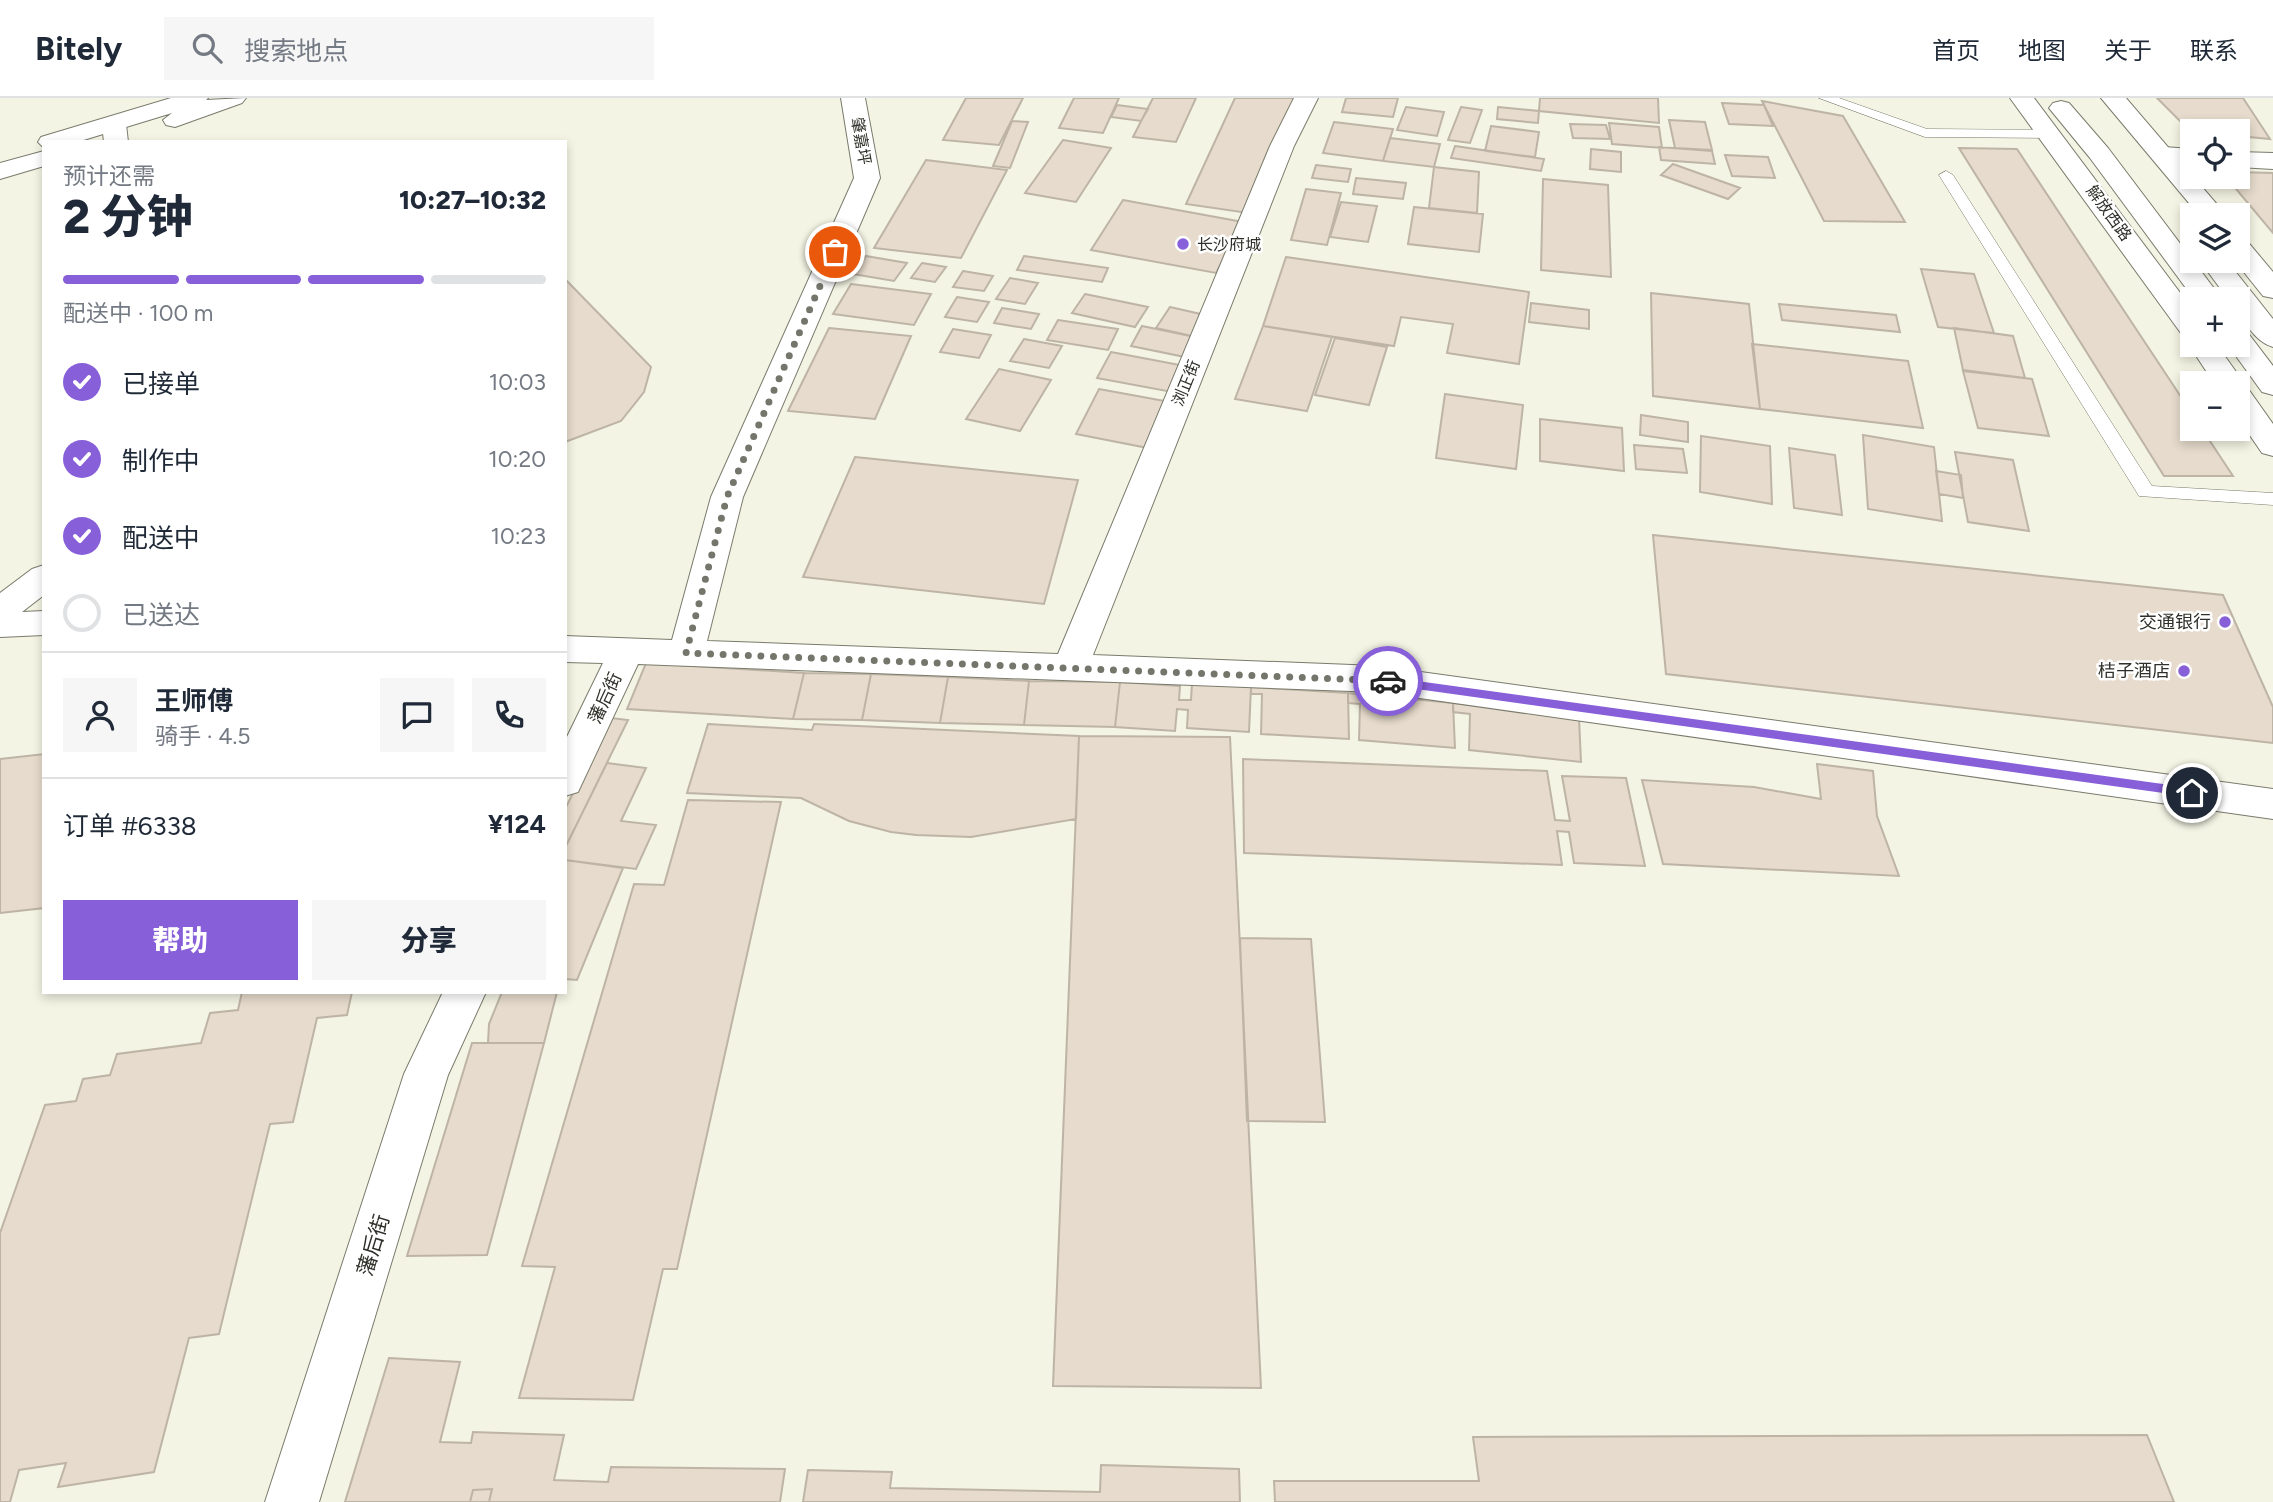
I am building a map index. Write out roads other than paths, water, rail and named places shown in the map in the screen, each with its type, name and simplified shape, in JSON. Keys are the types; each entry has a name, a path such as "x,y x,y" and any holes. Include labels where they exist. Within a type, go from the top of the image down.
{"street":[{"path":"106,136 196,98"},
{"path":"69,140 106,136 234,98"},
{"name":"肇嘉坪","path":"686,653 727,497 867,178 853,98"},
{"name":"浏正街","path":"1070,669 1282,146 1307,98"},
{"name":"解放西路","path":"2022,98 2180,312"},
{"name":"解放西路","path":"2053,98 2099,153 2199,287"},
{"path":"2082,98 2139,165"},
{"path":"2113,98 2203,203"},
{"path":"0,156 42,144"},
{"path":"2163,154 2180,155"},
{"path":"0,171 42,159"},
{"path":"2250,160 2273,162"},
{"path":"2250,262 2273,290"},
{"path":"2222,273 2273,338"},
{"path":"2250,355 2273,386"},
{"path":"2250,413 2273,446"},
{"path":"0,611 42,579"},
{"path":"0,625 42,623"},
{"path":"567,649 1377,679 2273,804"},
{"name":"藩后街","path":"567,777 626,653"},
{"name":"藩后街","path":"292,1502 426,1074 464,994"}],"lane":[{"path":"1833,100 1925,133 2051,134"},
{"path":"1946,175 2146,492 2273,499"}],"place":[{"name":"长沙府城","path":"1183,244"},
{"name":"交通银行","path":"2225,622"},
{"name":"桔子酒店","path":"2184,671"}]}
